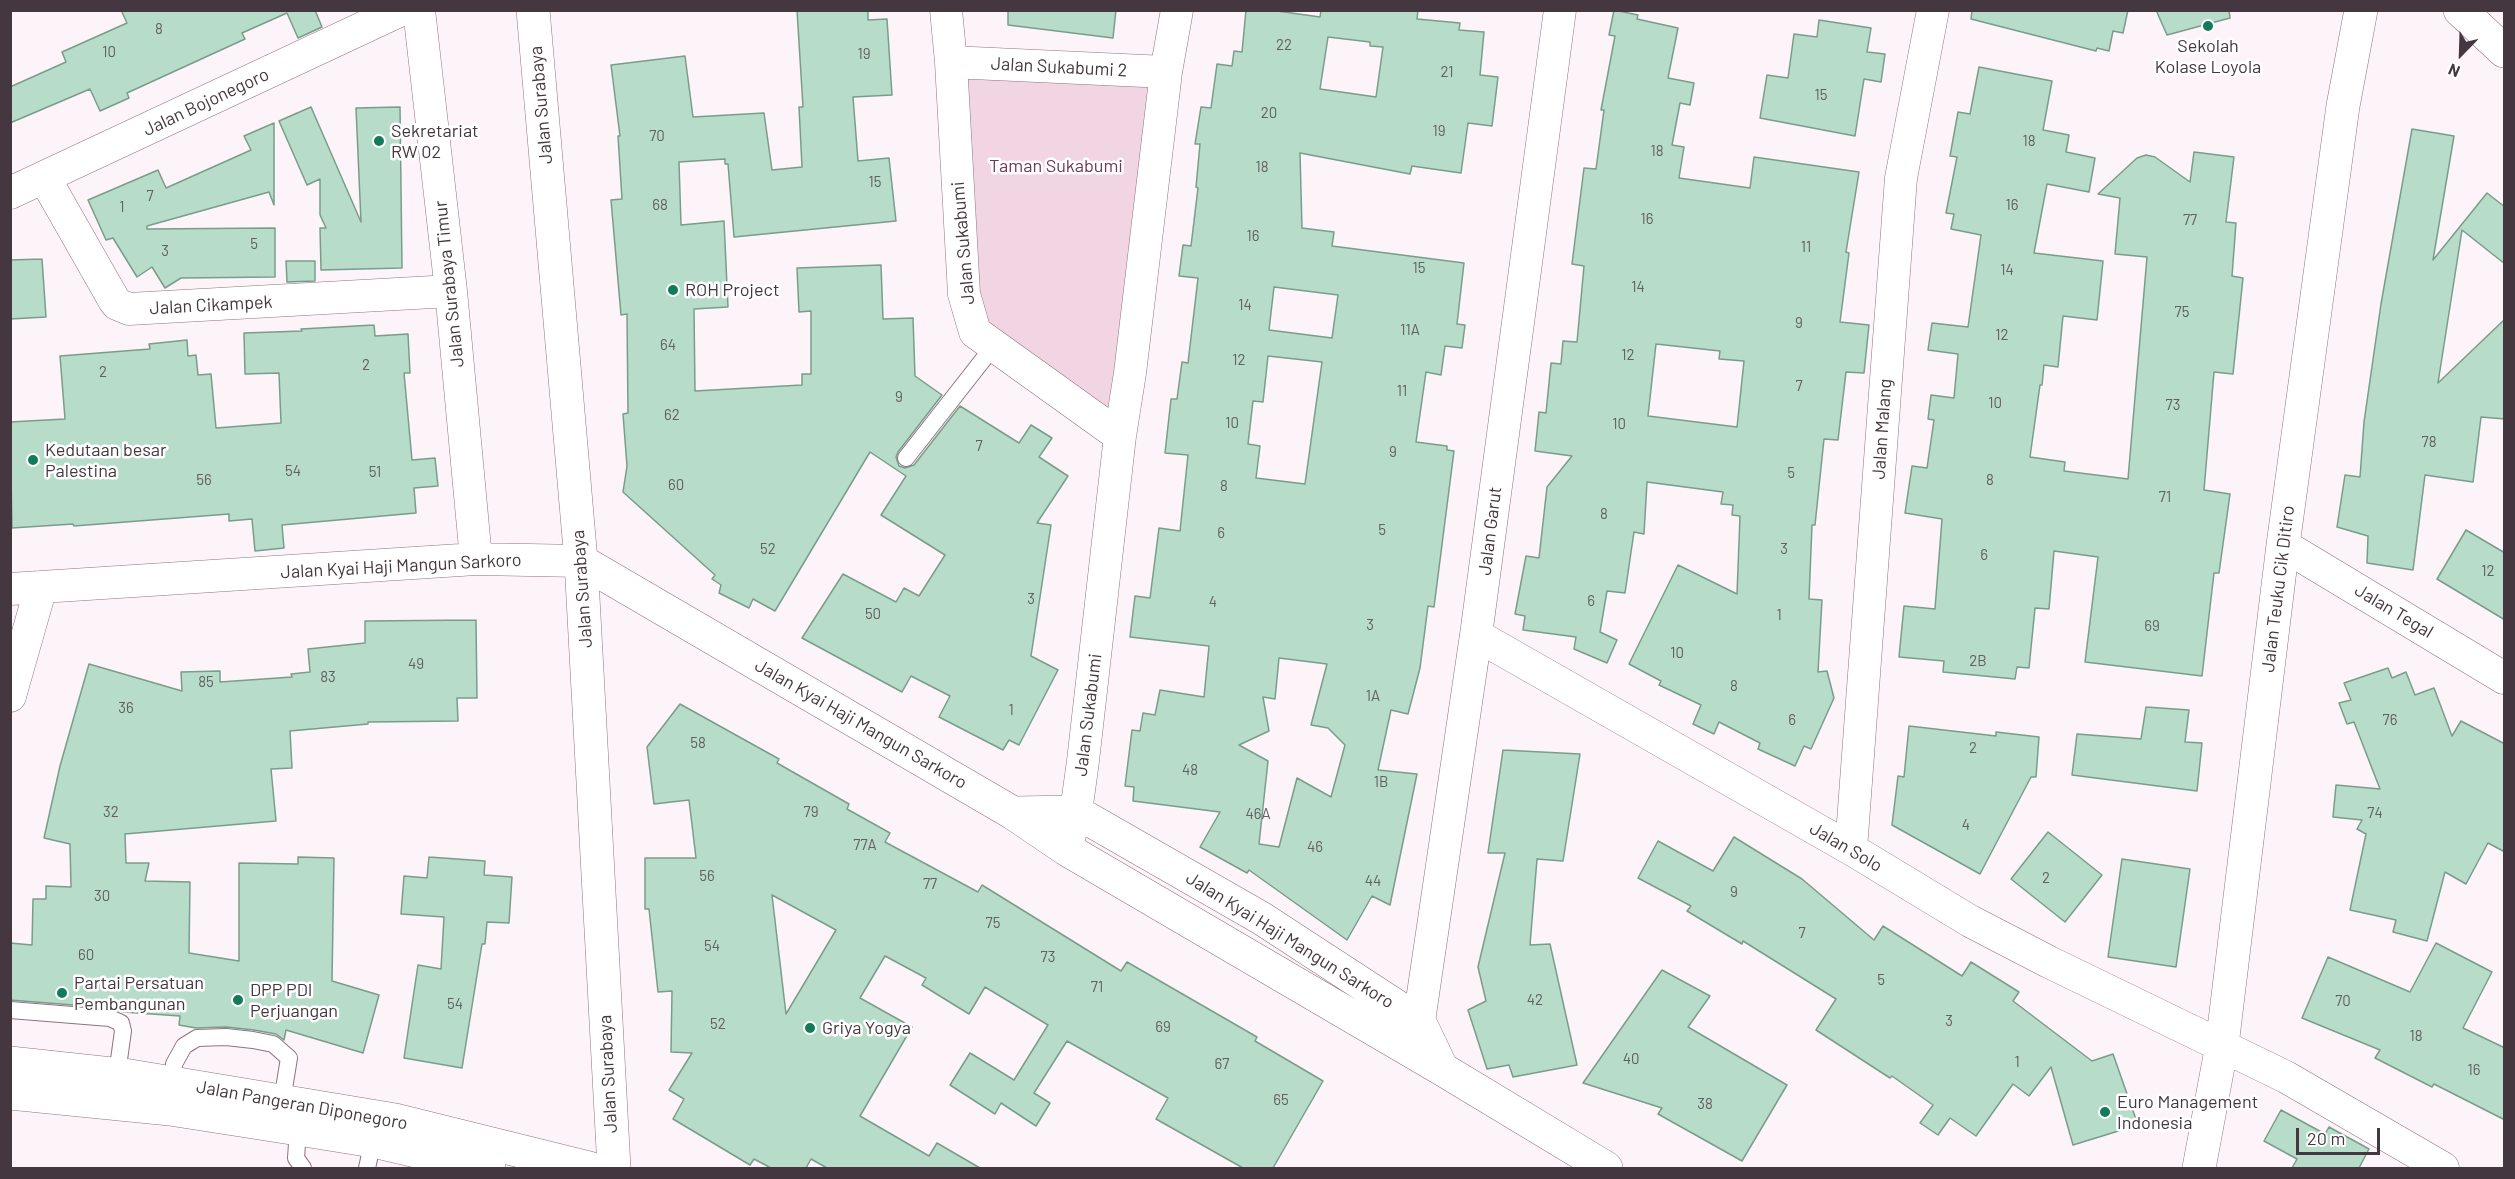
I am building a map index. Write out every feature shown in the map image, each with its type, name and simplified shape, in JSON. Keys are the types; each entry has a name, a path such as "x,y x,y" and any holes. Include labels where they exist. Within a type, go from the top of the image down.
{"street":[{"name":"Jalan Bojonegoro","path":"10,193 401,10"},
{"name":"Jalan Surabaya Timur","path":"418,10 451,291 476,559"},
{"name":"Jalan Surabaya","path":"533,10 581,561 614,1168"},
{"name":"Jalan Sukabumi","path":"946,10 964,294 975,332 1120,436"},
{"name":"Jalan Sukabumi","path":"1066,849 1076,812 1120,436 1130,373 1166,72 1177,10"},
{"name":"Jalan Garut","path":"1410,1034 1476,635 1560,10"},
{"name":"Jalan Malang","path":"1851,849 1901,178 1932,10"},
{"name":"Jalan Teuku Cik Ditiro","path":"2199,1168 2222,1045 2283,545 2343,106 2361,10"},
{"path":"2460,10 2505,51"},
{"name":"Jalan Sukabumi 2","path":"951,62 1166,72"},
{"name":"Jalan Cikampek","path":"44,177 114,300 117,304 129,309 451,291"},
{"name":"Jalan Tegal","path":"2283,545 2505,678"},
{"name":"Jalan Kyai Haji Mangun Sarkoro","path":"10,589 476,559 581,561 1012,813 1066,849 1242,952 1410,1034"},
{"path":"10,696 41,587"},
{"name":"Jalan Solo","path":"1476,635 1851,849 1970,921 2286,1077 2443,1168"},
{"name":"Jalan Kyai Haji Mangun Sarkoro","path":"1076,812 1261,918 1410,1034"},
{"path":"1012,813 1076,812"},
{"path":"1242,952 1261,918"},
{"path":"1410,1034 1442,1070 1606,1168"},
{"name":"Jalan Pangeran Diponegoro","path":"10,1063 117,1074 171,1096 298,1129 370,1155 489,1168"},
{"name":"Jalan Pangeran Diponegoro","path":"10,1093 282,1101 395,1120 589,1168"}],"lane":[{"path":"906,458 993,347"},
{"path":"10,1010 110,1018 121,1023 123,1031 117,1074"},
{"path":"171,1096 174,1064 184,1046 197,1038 226,1037 273,1044 289,1058 282,1101"},
{"path":"298,1129 296,1158 303,1168"}],"green space":[{"name":"Taman Sukabumi","path":"959,71 1158,81 1116,421 1000,345 975,308"}],"building":[{"path":"121,10 315,10 322,27 298,38 287,13 242,33 245,39 127,93 129,98 100,111 90,89 10,123 10,87 66,62 62,52 127,23"},
{"path":"797,10 868,10 868,20 887,19 892,95 853,97 858,161 889,158 896,221 734,237 728,164 725,164 725,159 679,162 681,225 724,221 728,307 694,309 695,391 802,385 802,374 811,374 811,311 799,312 797,268 881,265 883,319 913,318 915,376 942,395 898,452 896,457 899,466 905,468 914,465 960,406 1019,443 1031,425 1052,438 1039,457 1068,476 1037,523 1051,525 1031,656 1058,670 1019,745 1009,740 1003,750 939,717 950,696 911,676 902,692 802,638 843,574 896,602 904,588 919,596 945,555 881,515 906,476 870,452 775,611 753,599 749,608 719,593 721,585 712,579 715,575 623,492 627,466 623,414 628,413 627,314 621,315 611,200 622,199 618,136 620,136 611,65 685,56 693,117 764,113 772,170 802,167 799,107 803,107"},
{"path":"1008,10 1116,10 1113,38 1008,25"},
{"path":"1246,10 1270,10 1320,17 1321,10 1418,10 1417,19 1460,23 1459,30 1484,32 1480,75 1498,77 1492,126 1468,123 1461,173 1412,166 1410,174 1300,153 1302,228 1334,232 1332,246 1464,263 1457,324 1465,325 1462,348 1445,346 1441,375 1426,372 1416,442 1447,446 1447,450 1454,451 1434,607 1428,606 1420,668 1408,714 1391,710 1378,770 1417,774 1390,905 1372,896 1347,940 1249,870 1247,873 1200,847 1220,812 1133,801 1134,787 1125,786 1132,730 1140,731 1143,713 1155,715 1160,690 1204,697 1209,646 1130,637 1135,596 1150,598 1159,528 1180,531 1188,455 1165,453 1171,399 1177,399 1182,362 1188,363 1198,278 1179,276 1183,245 1191,246 1198,188 1196,187 1200,144 1195,144 1201,107 1211,108 1217,64 1232,66 1234,51 1242,52","holes":["1328,37 1370,42 1370,46 1383,47 1376,97 1320,89","1274,287 1338,295 1332,338 1269,330","1268,356 1322,362 1305,484 1256,478 1260,446 1248,444 1253,401 1263,402","1279,658 1327,664 1311,725 1328,728 1345,745 1331,797 1297,778 1279,847 1259,844 1268,761 1239,745 1269,731 1263,697 1275,699"]},
{"path":"1614,10 1638,15 1637,19 1678,28 1668,78 1694,83 1690,105 1680,103 1672,145 1684,147 1679,178 1750,188 1754,157 1859,172 1846,252 1849,253 1840,322 1869,325 1864,373 1846,372 1838,440 1824,439 1815,525 1812,525 1809,599 1822,600 1818,672 1827,671 1834,698 1811,749 1804,746 1795,766 1758,749 1760,743 1719,722 1714,734 1693,724 1701,705 1659,685 1661,681 1629,664 1678,565 1737,594 1740,516 1732,515 1733,505 1721,504 1723,492 1647,482 1644,534 1634,532 1625,593 1607,591 1600,632 1617,640 1607,663 1574,649 1576,637 1523,630 1525,616 1515,614 1526,556 1539,558 1547,487 1572,456 1535,451 1539,412 1546,413 1551,363 1561,364 1563,341 1577,342 1584,266 1572,264 1584,168 1596,169 1604,110 1601,110 1615,36 1609,35","holes":["1656,344 1720,351 1719,359 1744,361 1737,427 1648,416"]},
{"path":"1972,10 2128,10 2123,33 2113,31 2109,51 2097,48 2096,51 1971,19"},
{"path":"2156,10 2229,10 2230,18 2167,35"},
{"path":"1819,20 1871,28 1867,52 1885,54 1881,82 1864,79 1855,136 1760,118 1767,75 1788,78 1794,34 1817,37"},
{"path":"1979,67 2052,81 2043,130 2069,135 2066,152 2095,158 2089,192 2047,184 2034,253 2103,261 2097,320 2063,316 2058,367 2044,365 2042,385 2040,385 2030,457 2065,462 2064,471 2128,479 2147,257 2115,254 2120,198 2098,194 2137,158 2146,155 2155,157 2190,182 2194,152 2234,157 2226,222 2236,223 2232,276 2243,278 2233,374 2214,372 2204,490 2230,494 2219,573 2214,573 2202,676 2085,662 2098,557 2054,551 2049,609 2035,608 2029,668 2017,667 2015,679 1943,672 1944,661 1899,657 1904,606 1935,609 1942,519 1905,513 1912,466 1927,468 1934,420 1928,419 1931,395 1954,398 1958,354 1928,350 1932,323 1968,327 1981,235 1951,229 1954,214 1946,213 1957,157 1950,156 1958,112 1970,114"},
{"path":"311,107 361,222 356,108 400,107 402,268 321,270 320,228 326,228 320,215 320,179 307,185 279,121"},
{"path":"274,123 274,205 269,192 147,226 147,229 275,228 275,277 181,278 165,288 152,267 137,277 113,238 106,240 88,200 158,170 166,188 251,150 244,136"},
{"path":"2412,129 2454,136 2433,260 2487,193 2505,207 2505,264 2462,230 2438,383 2505,319 2505,419 2481,417 2473,482 2425,475 2413,570 2367,563 2368,536 2337,527 2345,475 2360,477 2364,422 2381,304"},
{"path":"42,259 46,317 10,319 10,260"},
{"path":"286,261 315,261 315,281 287,282"},
{"path":"374,325 375,336 408,334 410,373 404,373 412,460 435,458 438,486 414,488 416,513 282,525 284,548 255,551 252,519 229,521 229,514 74,526 73,524 12,528 10,422 65,419 60,356 150,349 149,344 187,340 188,356 196,355 198,375 211,374 216,428 281,423 279,373 245,374 244,333"},
{"path":"2466,530 2505,553 2505,620 2437,579"},
{"path":"476,620 477,698 457,698 458,721 368,722 368,724 290,731 292,768 271,769 276,821 125,834 126,863 149,863 145,881 190,882 189,953 239,961 239,863 298,864 298,857 334,858 332,981 379,995 363,1053 286,1030 284,1040 276,1034 254,1030 226,1027 196,1028 179,1025 180,1016 10,1000 10,943 32,945 33,899 46,899 46,886 71,887 70,844 44,838 60,766 89,664 182,691 181,672 220,671 220,682 292,677 291,674 310,672 308,649 365,643 365,621"},
{"path":"2388,668 2392,678 2406,672 2415,695 2434,688 2452,736 2461,721 2505,744 2505,852 2488,843 2466,884 2445,872 2427,941 2393,932 2396,920 2350,910 2366,834 2357,829 2362,820 2333,817 2336,785 2380,789 2354,722 2347,724 2339,703 2351,700 2344,683"},
{"path":"680,704 779,759 777,763 849,804 847,809 890,833 885,842 978,892 982,885 1121,971 1127,962 1257,1037 1255,1041 1323,1081 1273,1168 1243,1168 1156,1119 1168,1098 1067,1041 1034,1093 1050,1103 1036,1126 1001,1103 995,1114 950,1085 970,1053 1014,1080 1048,1025 985,987 969,1014 922,985 926,978 885,956 860,998 912,1027 860,1116 929,1156 937,1143 980,1168 827,1168 811,1159 806,1168 771,1168 754,1159 750,1165 673,1119 684,1099 669,1090 692,1053 671,1052 672,991 658,992 649,909 645,909 645,858 696,858 689,800 654,804 647,747","holes":["772,895 836,930 786,1014"]},
{"path":"2146,707 2189,710 2185,742 2202,743 2197,791 2072,775 2077,734 2141,739"},
{"path":"1909,726 1996,736 1996,732 2039,737 2036,777 2031,777 1980,874 1892,825 1898,776 1904,777"},
{"path":"1503,750 1580,754 1563,861 1537,859 1530,945 1550,944 1577,1065 1513,1077 1509,1065 1487,1069 1468,1010 1486,1001 1478,967 1505,853 1488,853"},
{"path":"2048,832 2102,875 2065,922 2011,879"},
{"path":"1734,837 1802,879 1874,940 1883,926 1962,976 1971,962 2019,992 2013,1001 2092,1061 2113,1054 2138,1125 2073,1145 2051,1067 2029,1096 2013,1084 1976,1136 1950,1118 1938,1135 1920,1123 1933,1105 1892,1076 1890,1078 1816,1030 1836,999 1743,941 1742,944 1687,911 1691,906 1638,878 1658,841 1713,871"},
{"path":"429,857 485,861 484,875 512,877 509,923 487,922 462,1068 404,1058 418,965 441,969 444,917 401,914 404,876 427,878"},
{"path":"2122,859 2190,869 2176,967 2108,957"},
{"path":"2436,943 2492,972 2463,1028 2505,1048 2505,1120 2434,1084 2432,1087 2375,1058 2380,1050 2302,1018 2328,957 2410,992"},
{"path":"1662,970 1710,996 1688,1027 1787,1085 1742,1161 1658,1114 1662,1108 1583,1083"},
{"path":"2281,1110 2325,1134 2329,1127 2369,1149 2359,1168 2292,1168 2297,1159 2264,1141"}],"place":[{"name":"Sekolah Kolase Loyola","path":"2208,26"},
{"name":"Sekretariat RW 02","path":"379,141"},
{"name":"ROH Project","path":"673,290"},
{"name":"Kedutaan besar Palestina","path":"33,460"},
{"name":"Partai Persatuan Pembangunan","path":"62,993"},
{"name":"DPP PDI Perjuangan","path":"238,1000"},
{"name":"Griya Yogya","path":"810,1028"},
{"name":"Euro Management Indonesia","path":"2105,1112"}]}
